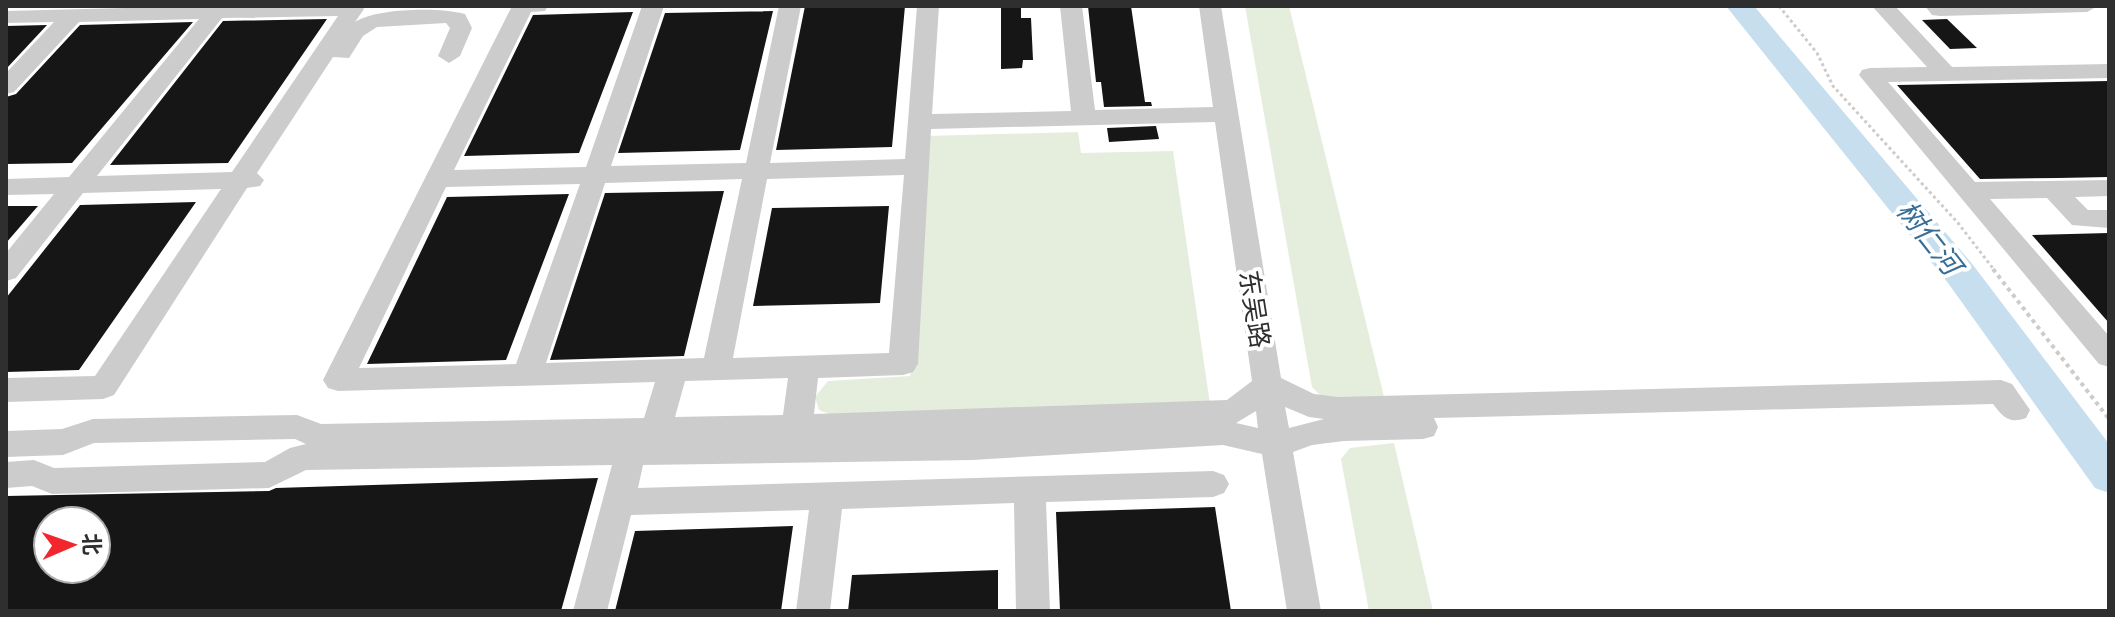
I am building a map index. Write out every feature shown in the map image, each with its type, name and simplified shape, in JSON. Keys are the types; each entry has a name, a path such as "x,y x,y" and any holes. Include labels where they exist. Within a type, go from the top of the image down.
{"street":[{"path":"537,6 523,6 338,380 903,364 928,6"},
{"path":"527,375 653,6"},
{"path":"716,369 790,6"},
{"path":"1071,6 1084,118"},
{"name":"东吴路","path":"1210,6 1304,611"},
{"path":"1883,6 1946,74"},
{"path":"1936,6 1940,10 2087,6"},
{"path":"6,17 353,9 103,387 6,390"},
{"path":"6,271 216,12"},
{"path":"6,87 73,15"},
{"path":"6,187 251,181 268,164 355,32 363,26 393,18 457,19 460,34 449,56"},
{"path":"2103,343 1870,75 2109,71"},
{"path":"920,122 1227,114"},
{"path":"438,179 916,167"},
{"path":"1969,191 2109,188"},
{"path":"2053,189 2081,219 2109,219"},
{"path":"796,438 804,367"},
{"path":"590,611 618,502 673,371"},
{"path":"6,475 34,473 52,481 269,475 301,457 643,441 1223,433 1276,445 1311,433 1344,429 2015,410 2001,392 1338,409 1309,405 1267,385 1234,412 934,435"},
{"path":"6,444 63,442 93,431 265,427 297,427 319,436 643,441"},
{"path":"932,493 934,435"},
{"path":"618,502 1213,484"},
{"path":"1030,489 1033,611"},
{"path":"813,611 827,496"}],"path":[{"path":"1779,6 1817,53 1833,86 1958,223 2109,419"}],"green space":[{"path":"1245,6 1289,6 1385,401 1322,397 1312,387"},
{"path":"1078,132 1081,153 1173,151 1210,404 839,418 819,410 815,397 828,381 910,376 926,136"},
{"path":"1394,443 1433,611 1369,611 1341,459 1350,448"}],"building":[{"path":"805,6 905,6 892,147 776,150"},
{"path":"1001,6 1021,6 1021,18 1031,18 1033,60 1023,60 1022,68 1001,69"},
{"path":"1088,6 1131,6 1145,102 1151,102 1152,106 1104,107 1101,82 1096,82"},
{"path":"773,11 740,150 618,153 665,13"},
{"path":"633,12 579,153 464,156 533,15"},
{"path":"327,19 228,163 110,165 223,21"},
{"path":"1947,19 1977,48 1950,49 1922,20"},
{"path":"193,22 72,163 6,164 6,97 16,94 80,25"},
{"path":"47,25 6,69 6,26"},
{"path":"2109,81 2109,177 2058,178 1980,179 1897,85"},
{"path":"1156,126 1159,139 1109,142 1107,128"},
{"path":"724,191 684,356 550,360 605,193"},
{"path":"569,194 506,360 367,364 447,197"},
{"path":"196,202 79,370 6,372 6,298 80,205"},
{"path":"6,206 38,206 6,243"},
{"path":"889,206 880,303 753,306 772,208"},
{"path":"2109,233 2109,323 2032,235"},
{"path":"598,478 561,611 6,611 6,496 269,491 276,488"},
{"path":"1215,507 1231,611 1060,611 1056,512"},
{"path":"793,526 781,611 615,611 635,531"},
{"path":"998,570 998,611 848,611 852,575"}],"waterway":[{"name":"树仁河","path":"1740,6 1960,274 2109,476"}]}
